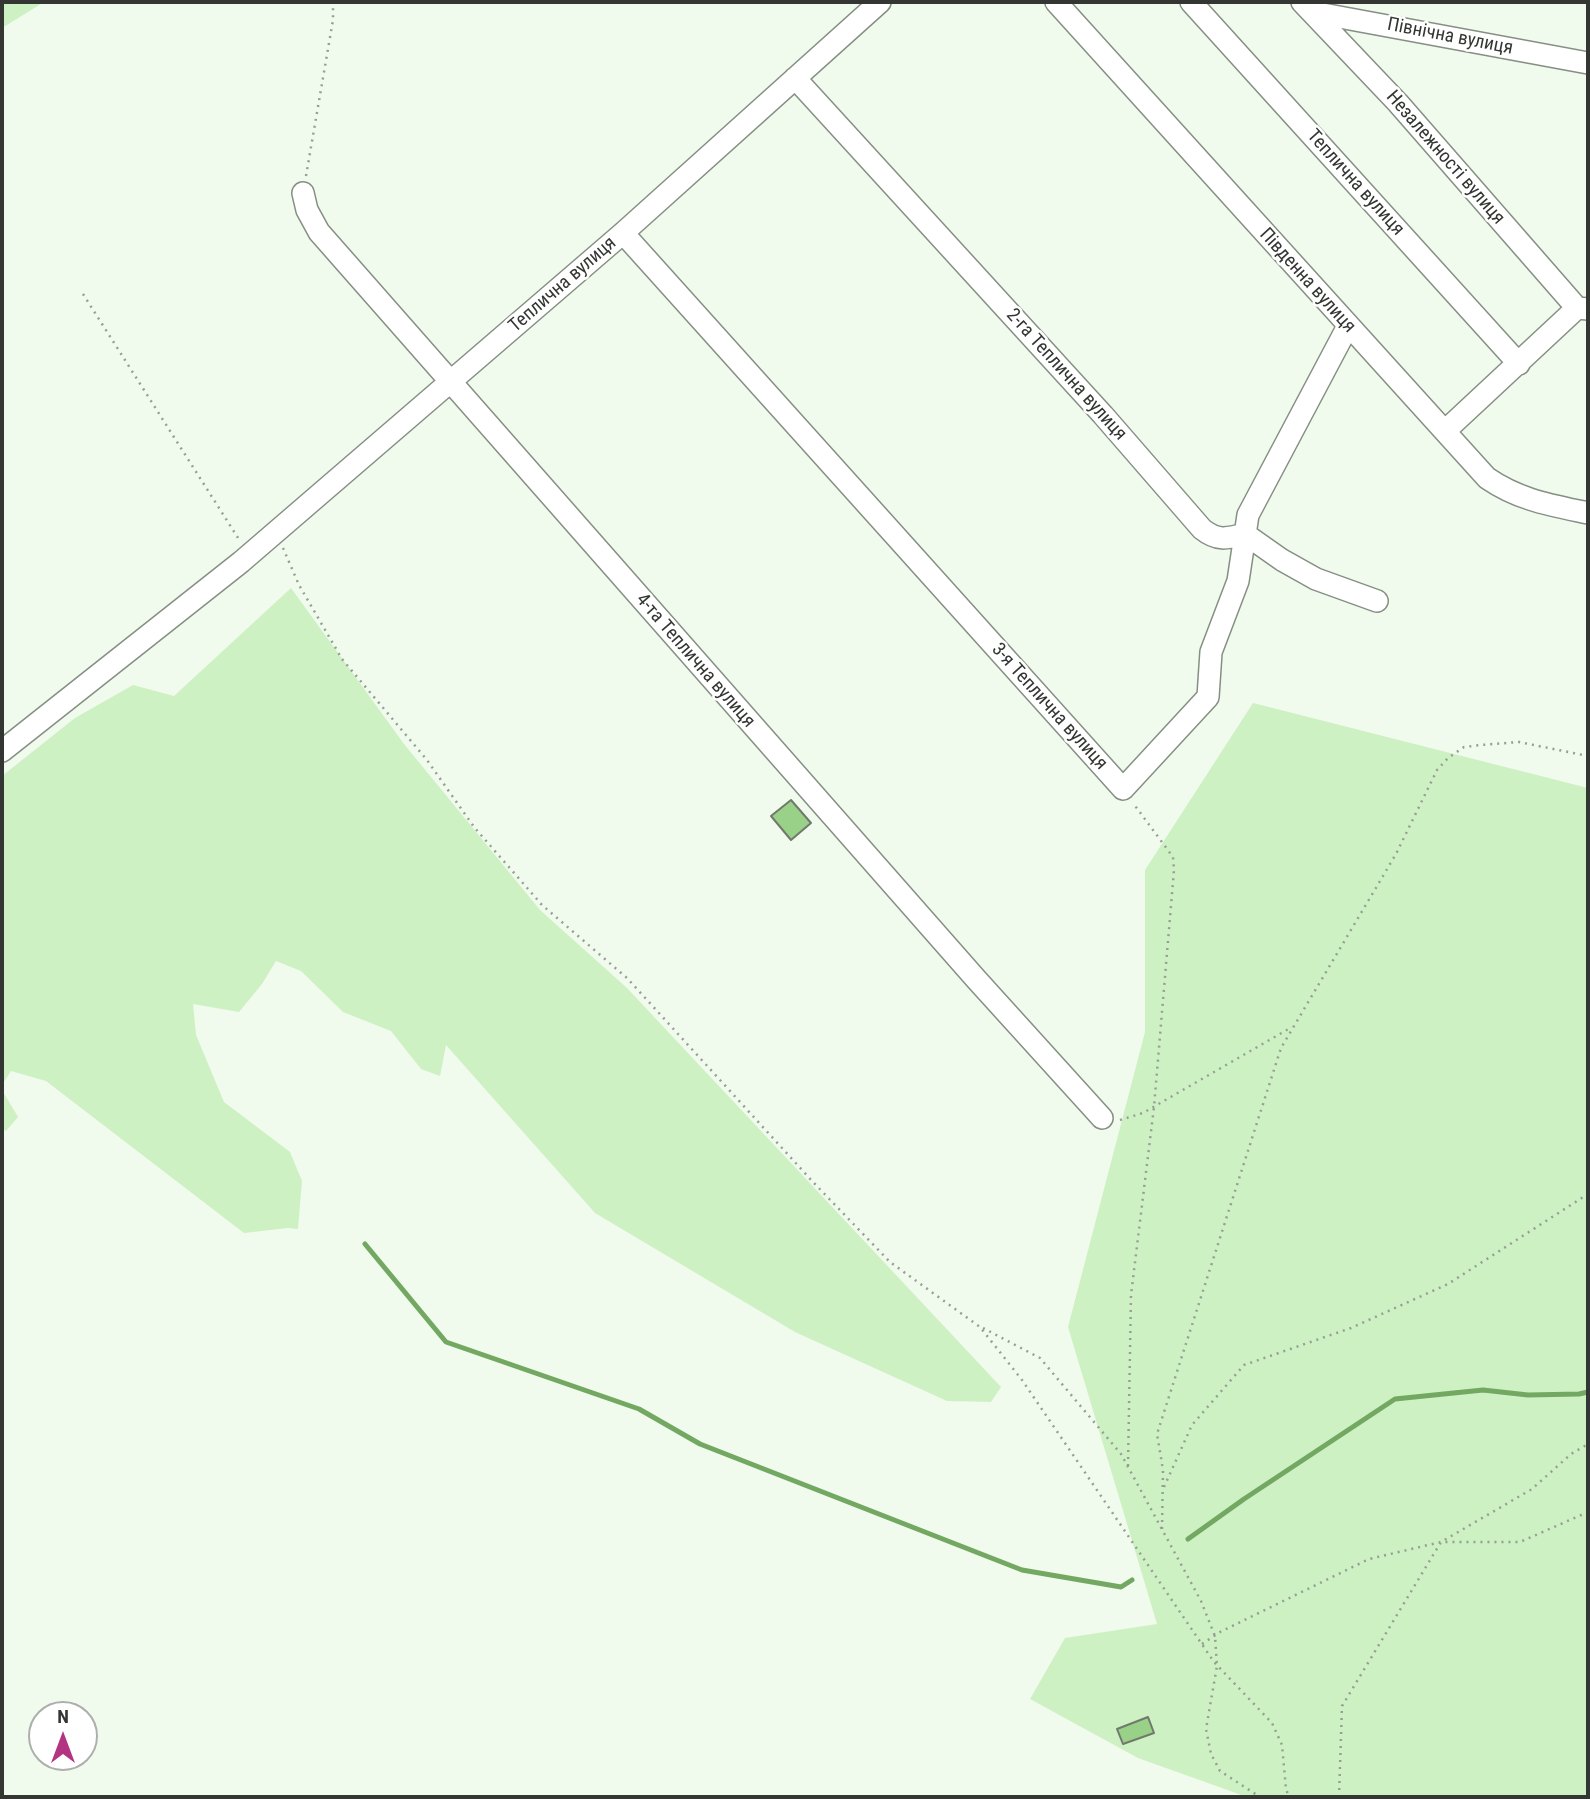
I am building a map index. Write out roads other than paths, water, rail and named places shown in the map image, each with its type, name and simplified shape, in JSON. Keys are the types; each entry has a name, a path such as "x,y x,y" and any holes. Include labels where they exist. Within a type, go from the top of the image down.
{"street":[{"name":"Теплична вулиця","path":"2,751 245,559 623,233 880,2"},
{"name":"Південна вулиця","path":"1056,2 1487,478 1507,492 1530,500 1588,513"},
{"name":"Теплична вулиця","path":"1191,2 1519,364"},
{"name":"Північна вулиця","path":"1307,7 1588,63"},
{"name":"Незалежності вулиця","path":"1307,7 1398,103 1583,309"},
{"name":"2-га Теплична вулиця","path":"795,78 1103,415 1202,529 1218,539 1245,534"},
{"name":"4-та Теплична вулиця","path":"303,193 307,210 319,233 976,979 1102,1118"},
{"name":"3-я Теплична вулиця","path":"623,233 1123,789 1208,696 1211,652 1238,581 1248,515 1348,326"},
{"path":"1445,431 1583,309"},
{"path":"1245,534 1282,560 1316,579 1377,601"}],"waterway":[{"path":"365,1244 446,1342 639,1409 700,1444 1022,1570 1121,1587 1132,1580"},
{"path":"1188,1539 1395,1399 1483,1390 1528,1395 1588,1392"}]}
